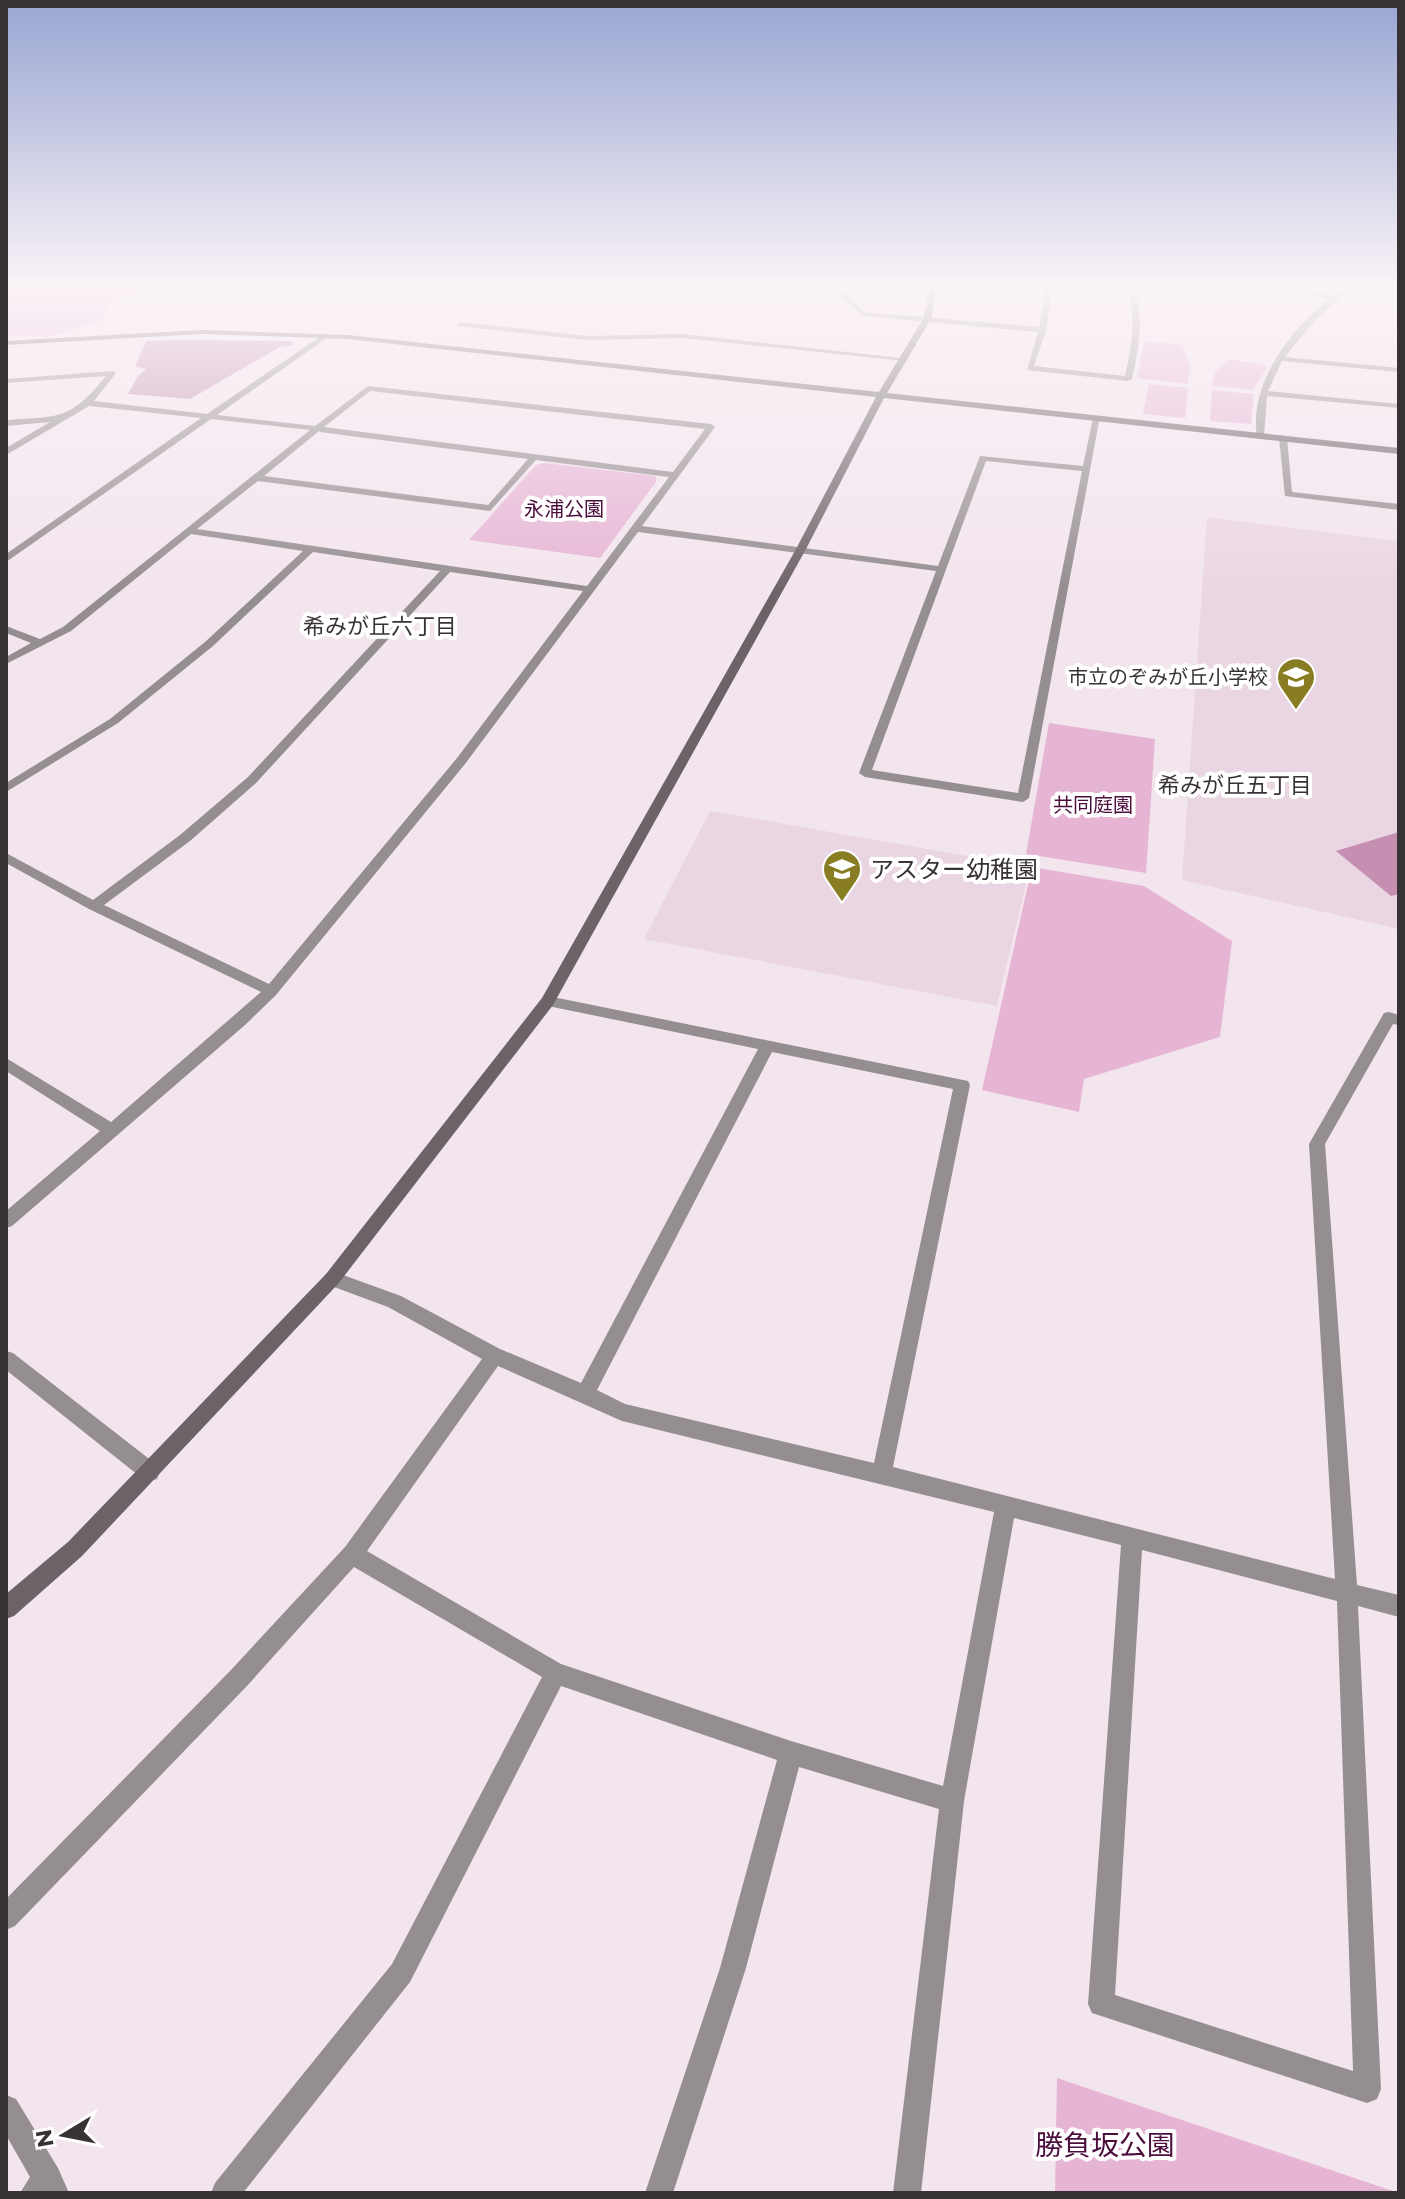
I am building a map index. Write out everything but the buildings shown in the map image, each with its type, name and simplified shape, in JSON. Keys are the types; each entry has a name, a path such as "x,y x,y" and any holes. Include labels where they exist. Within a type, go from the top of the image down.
{"street":[{"path":"6,452 88,403 101,387"},
{"path":"6,559 252,387"},
{"path":"811,387 1399,451"},
{"path":"6,1608 75,1549 332,1279 548,1001 801,549 887,387"},
{"path":"1260,435 1263,393 1266,387"},
{"path":"6,661 67,629 368,388 711,427 461,761 271,991 6,1221"},
{"path":"1263,393 1399,406"},
{"path":"88,403 320,429 673,475"},
{"path":"6,423 62,418"},
{"path":"1087,469 983,458 865,773 1023,798 1097,418"},
{"path":"1283,438 1288,494 1399,507"},
{"path":"258,478 490,508 533,458"},
{"path":"633,528 941,569"},
{"path":"189,531 587,589"},
{"path":"6,788 114,721 209,644 309,550"},
{"path":"94,906 185,838 252,780 447,569"},
{"path":"6,629 40,643"},
{"path":"6,857 94,906 271,991"},
{"path":"548,1001 962,1085 882,1474"},
{"path":"1132,1539 1101,2004 1367,2089 1347,1593 1317,1144 1389,1017 1399,1020"},
{"path":"586,1393 767,1047"},
{"path":"6,1064 113,1131"},
{"path":"332,1279 361,1285 495,1356 586,1393 622,1412 882,1474 1399,1606"},
{"path":"6,1917 238,1679 352,1554 495,1356"},
{"path":"6,1359 150,1472"},
{"path":"907,2193 952,1801 1006,1505"},
{"path":"352,1554 556,1673 791,1753 952,1801"},
{"path":"225,2193 401,1973 556,1673"},
{"path":"659,2193 733,1968 791,1753"},
{"path":"6,2109 46,2188"}],"shaded area":[{"path":"132,387 211,387 190,399 128,394"},
{"name":"市立のぞみが丘小学校","path":"1207,517 1399,541 1399,929 1182,880"},
{"name":"アスター幼稚園","path":"710,811 1030,867 997,1006 644,939"},
{"path":"1399,832 1399,894 1391,896 1336,851"}],"green space":[{"path":"1148,387 1188,388 1185,418 1143,414"},
{"path":"1218,387 1255,387 1253,390"},
{"path":"1212,390 1254,394 1251,424 1210,421"},
{"name":"永浦公園","path":"545,463 656,476 656,482 600,558 469,540 536,465"},
{"name":"共同庭園","path":"1049,723 1155,739 1146,873 1026,854"},
{"path":"1032,867 1144,886 1232,941 1220,1037 1084,1079 1079,1112 982,1090"},
{"name":"勝負坂公園","path":"1057,2078 1399,2193 1055,2193"}],"place":[{"name":"市立のぞみが丘小学校","path":"1296,711"},
{"name":"アスター幼稚園","path":"842,903"}],"district":[{"name":"希みが丘六丁目","path":"380,626"},
{"name":"希みが丘五丁目","path":"1235,785"}]}
